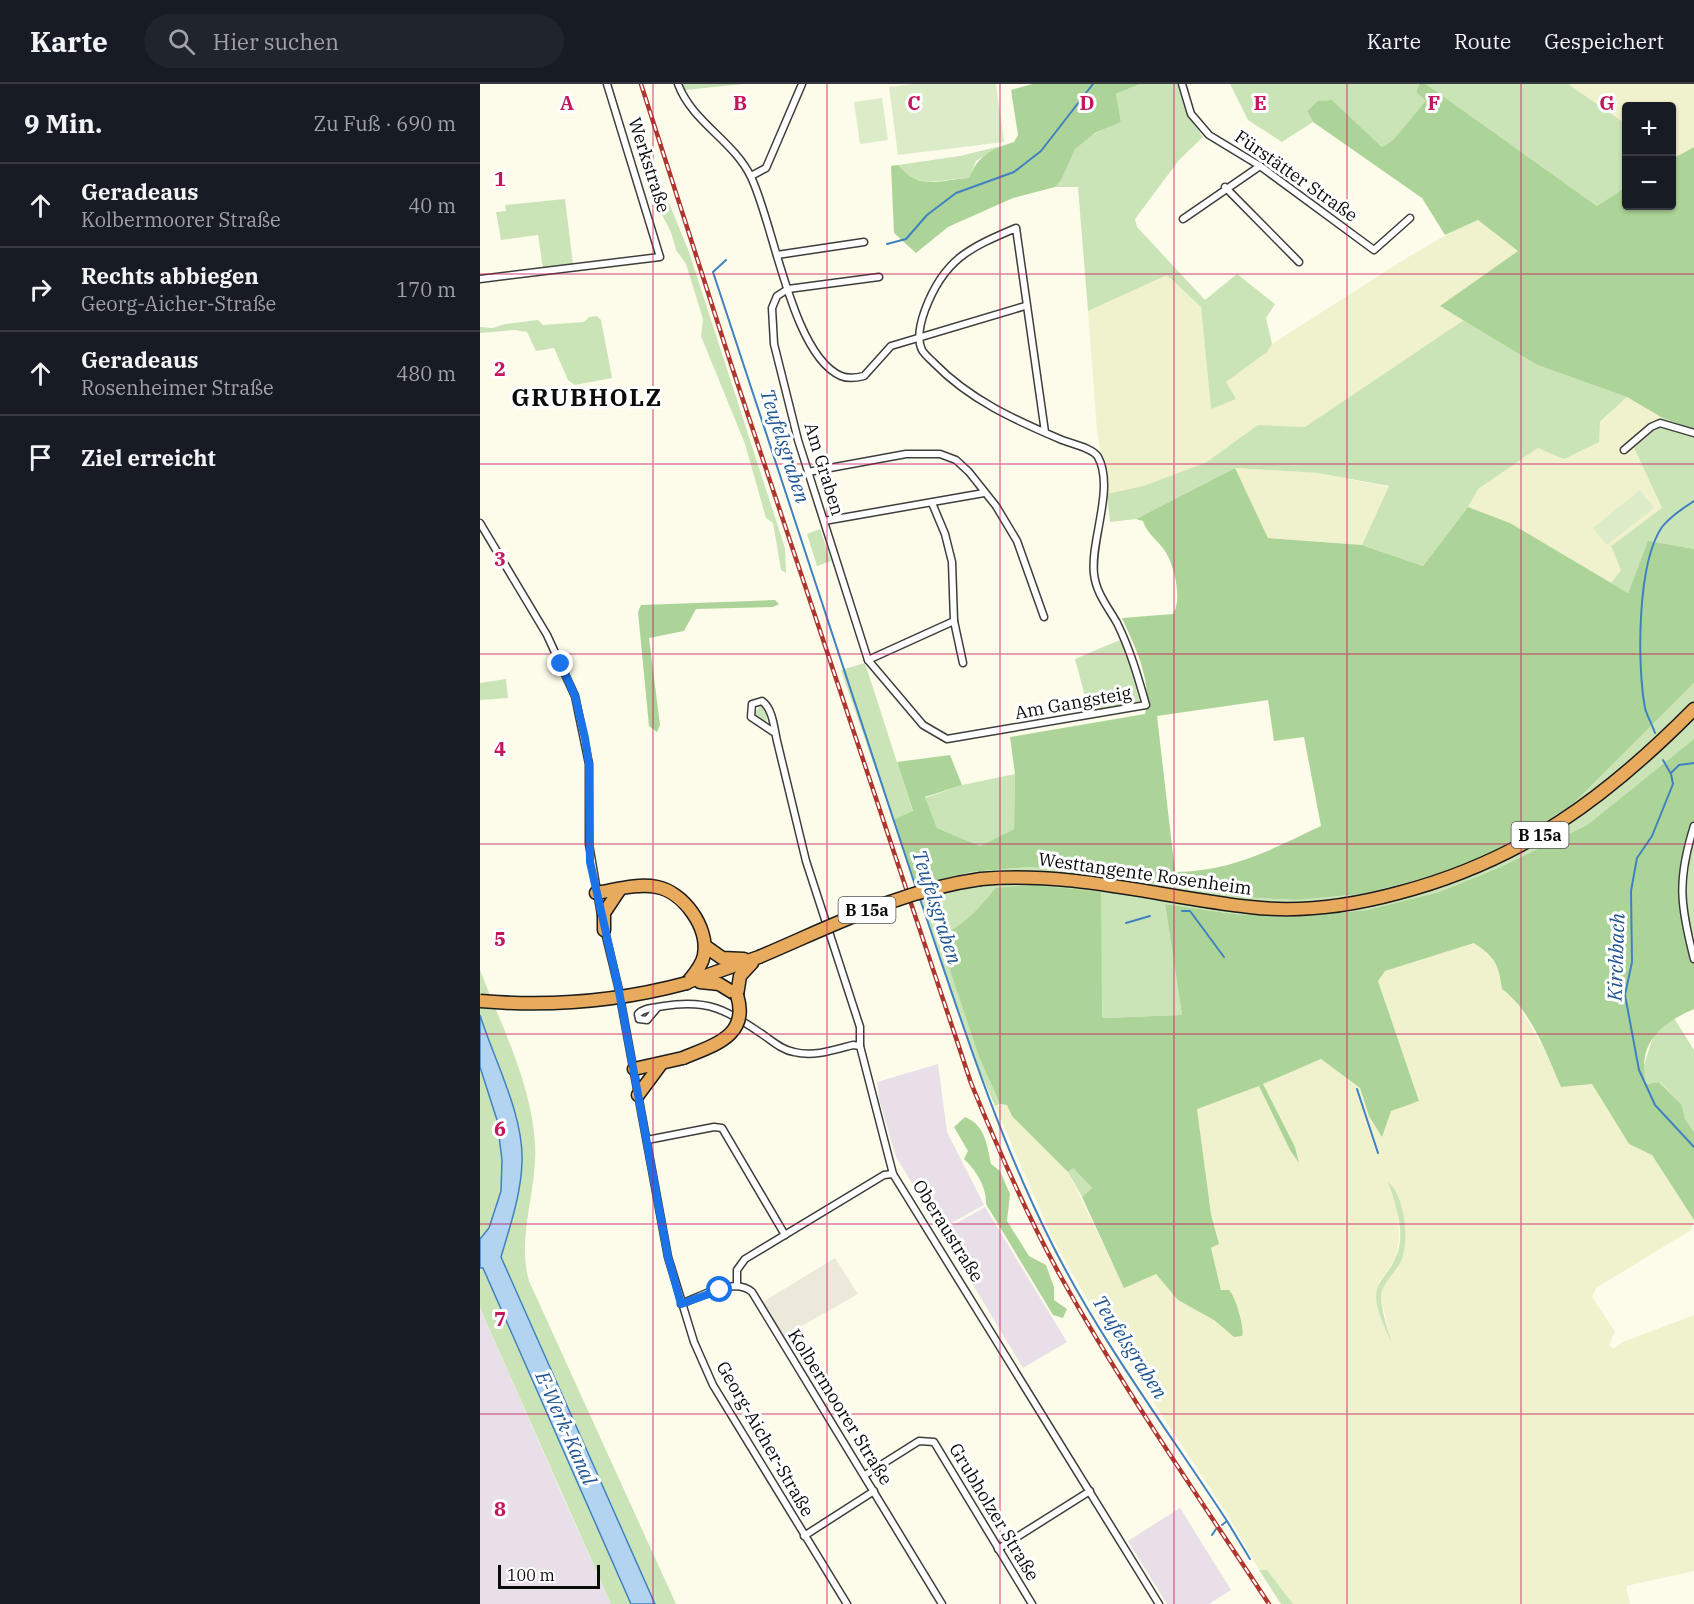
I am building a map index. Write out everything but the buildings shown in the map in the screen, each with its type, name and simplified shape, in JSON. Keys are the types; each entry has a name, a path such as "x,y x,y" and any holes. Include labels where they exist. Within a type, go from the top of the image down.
{"highway":[{"name":"Westtangente Rosenheim","path":"480,1001 583,1002 641,994 687,983 759,957 888,901 936,887 981,879 1033,876 1073,879 1190,900 1253,908 1300,909 1370,901 1440,882 1469,871 1498,859 1557,825 1616,782 1694,709"},
{"path":"596,893 657,887 669,891 685,903 695,918 705,946 712,953 730,961 759,957"},
{"path":"604,930 604,913 620,889"},
{"path":"687,983 701,964 705,946"},
{"path":"634,1069 683,1058 730,1034 741,1016 737,995 740,976 759,957"},
{"path":"687,983 719,984 737,995"},
{"path":"638,1095 661,1064"}],"street":[{"name":"Werkstraße","path":"480,279 660,257 607,84"},
{"path":"678,84 688,104 751,176 788,289 811,347 821,361 842,377 864,376 891,346 1025,306"},
{"path":"751,176 766,168 802,84"},
{"name":"Fürstätter Straße","path":"1182,84 1191,114 1209,135 1260,166 1374,250 1410,218"},
{"path":"1183,219 1260,166"},
{"path":"1225,188 1299,262"},
{"path":"1016,228 1025,306 1045,432 993,410 945,374 922,350 920,339 921,321 942,273 959,255 1016,228"},
{"path":"777,255 864,242"},
{"path":"788,289 879,277"},
{"name":"Am Graben","path":"788,289 777,296 772,308 774,344 808,472 868,660"},
{"path":"1624,450 1651,427 1660,423 1694,433"},
{"name":"Am Gangsteig","path":"868,660 923,725 947,739 1146,705 1133,662 1096,585 1094,555 1103,509 1102,473 1096,455 1045,432"},
{"path":"808,472 906,454 940,454 956,460 969,472 996,506 1017,541 1044,617"},
{"path":"824,521 984,493"},
{"path":"932,503 945,534 952,562 954,621 963,663"},
{"name":"Georg-Aicher-Straße","path":"480,523 547,635 575,696 589,764 589,844 596,893 618,986 668,1257 681,1304 712,1386 847,1604"},
{"path":"868,660 954,621"},
{"name":"Oberaustraße","path":"775,733 751,717 752,704 762,701 768,705 775,733 806,861 860,1027 860,1046 894,1174 1159,1604"},
{"path":"1694,826 1682,867 1681,893 1694,959"},
{"path":"657,1008 692,1004 720,1008 794,1052 814,1053 860,1046"},
{"path":"647,1140 714,1126 722,1128 785,1235"},
{"path":"681,1304 737,1285 740,1264 884,1175 894,1174"},
{"name":"Kolbermoorer Straße","path":"737,1285 746,1287 752,1292 942,1604"},
{"name":"Grubholzer Straße","path":"865,1475 919,1441 934,1442 1032,1604"},
{"path":"804,1536 874,1491"},
{"path":"998,1549 1090,1491"}],"shaded area":[{"path":"938,1064 947,1132 984,1205 940,1229 896,1157 879,1099 877,1082"},
{"path":"985,1207 1067,1342 1023,1368 941,1232"},
{"path":"835,1258 858,1294 784,1336 763,1302"},
{"path":"480,1308 563,1497 611,1604 480,1604"},
{"path":"1180,1508 1231,1590 1209,1604 1167,1604 1128,1541"}],"green space":[{"path":"683,84 743,84 685,90"},
{"path":"915,84 996,84 1004,142 898,155 889,87"},
{"path":"1032,84 1140,84 1116,94 1121,122 1095,133 1075,149 1061,180 1055,187 1013,198 948,227 916,253 894,233 891,166 898,165 906,173 922,181 939,182 969,178 986,154 1014,142 1018,135 1011,90"},
{"path":"1140,84 1177,84 1186,112 1203,137 1179,160 1135,219 1137,227 1205,300 1237,274 1275,304 1266,318 1272,344 1267,352 1226,382 1236,399 1211,409 1201,307 1167,275 1088,311 1078,187 1055,187 1079,144 1096,133 1121,122 1116,94"},
{"path":"1230,84 1419,84 1416,92 1427,101 1393,140 1382,147 1332,100 1318,102 1307,111 1313,122 1282,142 1248,120"},
{"path":"1419,84 1426,84 1597,206 1622,190 1622,210 1676,210 1676,157 1694,147 1694,430 1661,417 1627,397 1537,365 1440,306 1518,251 1478,220 1445,235 1422,198 1313,122 1307,111 1318,101 1332,100 1382,147 1393,140 1426,101 1416,92"},
{"path":"1426,84 1568,84 1622,121 1622,190 1597,206"},
{"path":"1568,84 1694,84 1694,147 1676,156 1676,102 1622,102 1622,121"},
{"path":"882,98 888,140 860,144 854,102"},
{"path":"1001,146 976,161 969,178 922,181 906,173 898,165 960,156"},
{"path":"565,199 573,264 543,268 538,235 501,240 496,212 506,211 505,205"},
{"path":"661,201 669,203 689,252 785,548 786,573 781,570 773,523 766,518 745,444 701,336 703,319 686,264 676,250 671,232 659,209"},
{"path":"1478,220 1518,251 1441,306 1464,320 1305,427 1258,425 1205,463 1143,486 1107,494 1097,430 1088,311 1167,275 1201,307 1211,409 1226,382 1267,352 1272,344 1405,259 1446,235"},
{"path":"597,316 601,320 612,378 575,385 568,380 554,348 536,351 527,332 515,330 480,333 480,327 493,328 505,324 538,320 543,325 584,322 589,317"},
{"path":"1464,320 1537,365 1627,397 1600,422 1599,442 1564,459 1538,448 1478,489 1468,507 1423,566 1362,545 1389,486 1318,473 1235,468 1136,519 1110,522 1107,494 1143,486 1205,463 1258,425 1305,427"},
{"path":"1627,397 1661,417 1659,427 1634,449 1662,508 1611,546 1621,570 1611,583 1510,523 1468,507 1478,489 1538,448 1564,458"},
{"path":"1661,417 1694,430 1694,549 1648,542 1628,593 1611,583 1621,570 1611,546 1662,508 1634,448 1659,427"},
{"path":"1235,468 1318,473 1389,487 1362,545 1268,538"},
{"path":"1235,468 1268,538 1362,545 1423,566 1468,507 1510,523 1628,593 1648,541 1694,549 1694,683 1573,804 1537,827 1494,851 1436,875 1363,894 1296,900 1239,897 1099,874 1030,867 971,872 916,885 893,820 913,811 897,762 950,755 962,785 925,797 937,828 980,846 1014,829 1015,774 1010,737 1145,714 1147,690 1145,677 1122,618 1173,614 1176,607 1177,590 1176,580 1166,553 1143,521 1136,519","holes":["1268,700 1274,741 1304,737 1321,826 1251,858 1215,868 1175,872 1157,716"]},
{"path":"1640,490 1654,508 1607,545 1593,528"},
{"path":"820,529 831,561 817,566 807,534"},
{"path":"775,600 779,604 773,607 696,609 684,631 649,638 660,725 657,732 649,726 638,612 641,605"},
{"path":"1120,640 1128,654 1140,702 1086,712 1086,700 1075,659"},
{"path":"865,663 913,812 893,820 841,670"},
{"path":"506,679 508,698 480,700 480,683"},
{"path":"1694,683 1694,739 1587,825 1498,868 1439,892 1367,910 1296,917 1234,914 1165,904 1182,1015 1102,1018 995,888 970,916 940,937 979,1057 1000,1104 995,1106 974,1059 916,885 971,872 1030,867 1099,874 1239,897 1296,900 1363,894 1436,875 1494,851 1537,827 1573,804"},
{"path":"760,706 766,710 767,724 755,713"},
{"path":"1694,739 1694,824 1682,862 1680,892 1694,959 1694,1009 1671,1021 1654,1037 1648,1046 1644,1070 1646,1084 1659,1082 1682,1105 1685,1119 1694,1132 1694,1220 1652,1155 1629,1144 1592,1084 1561,1087 1530,1021 1502,989 1497,967 1491,957 1474,943 1385,971 1378,981 1419,1101 1391,1111 1382,1137 1369,1116 1360,1088 1321,1059 1263,1084 1295,1147 1299,1163 1290,1150 1259,1086 1197,1109 1211,1214 1219,1244 1211,1248 1221,1290 1229,1290 1237,1305 1242,1336 1234,1337 1214,1320 1178,1300 1156,1274 1124,1288 1082,1197 1092,1188 1073,1168 1068,1172 1012,1116 1007,1105 1000,1104 979,1057 939,937 970,916 995,888 1032,885 1101,892 1102,1018 1182,1015 1165,904 1234,914 1296,917 1367,910 1439,892 1498,868 1587,825"},
{"path":"1015,774 1014,829 980,846 937,828 925,798 962,785"},
{"path":"1694,824 1694,935 1689,936 1683,904 1682,880 1685,855"},
{"path":"1474,943 1491,953 1500,974 1502,989 1514,997 1545,1051 1561,1087 1592,1084 1629,1144 1652,1155 1694,1220 1691,1230 1596,1288 1592,1297 1615,1332 1609,1345 1613,1349 1623,1342 1694,1315 1694,1571 1626,1586 1630,1604 1293,1604 1267,1570 1259,1570 1230,1519 1092,1308 1053,1239 995,1106 1007,1104 1013,1116 1068,1172 1124,1287 1156,1274 1179,1300 1214,1320 1234,1337 1240,1313 1229,1290 1221,1290 1211,1248 1219,1244 1211,1214 1197,1108 1259,1085 1290,1150 1299,1161 1295,1147 1263,1084 1321,1059 1360,1088 1369,1116 1419,1101 1378,981 1385,971","holes":["1388,1183 1403,1210 1401,1260 1384,1284 1381,1297 1390,1338 1383,1322 1379,1282 1396,1258 1399,1240 1398,1211"]},
{"path":"480,970 522,1078 533,1122 534,1178 525,1247 529,1281 676,1604 611,1604 480,1308"},
{"path":"1674,1018 1694,1050 1694,1132 1685,1119 1682,1105 1660,1082 1646,1084 1643,1068 1654,1034"},
{"path":"965,1117 977,1125 984,1136 991,1164 1000,1171 1010,1194 1007,1221 1029,1256 1046,1265 1054,1287 1054,1300 1067,1309 1063,1318 1053,1315 986,1204 985,1192 980,1180 964,1159 968,1151 954,1127"},
{"path":"1072,1167 1092,1188 1082,1197 1068,1172"},
{"path":"1388,1182 1394,1189 1402,1208 1405,1230 1404,1252 1401,1261 1386,1283 1381,1298 1392,1344 1376,1302 1377,1290 1393,1264 1400,1240 1399,1220"},
{"path":"1259,1570 1267,1570 1293,1604 1281,1604"}],"water":[{"name":"E-Werk-Kanal","path":"480,1015 507,1088 521,1144 520,1186 501,1257 655,1604 631,1604 483,1268 480,1268 480,1239 489,1228 501,1191 502,1160 497,1120 480,1067"}],"waterway":[{"name":"Teufelsgraben","path":"887,244 906,239 927,215 956,193 1014,172 1041,151 1093,84"},
{"name":"Teufelsgraben","path":"726,260 713,272 916,888"},
{"name":"Kirchbach","path":"1655,733 1645,708 1641,667 1641,615 1648,564 1654,543 1662,527 1694,501"},
{"name":"Kirchbach","path":"1663,760 1671,774 1673,784 1652,836 1637,858 1631,891 1632,962 1625,995 1639,1070 1655,1105 1694,1147"},
{"path":"1671,773 1679,765 1694,763"},
{"name":"Teufelsgraben","path":"919,896 995,1114 1050,1240 1090,1313 1134,1383 1227,1521 1222,1525"},
{"path":"1182,911 1190,911 1224,957"},
{"path":"1126,923 1150,916"},
{"path":"1357,1089 1378,1153"},
{"path":"1227,1521 1250,1559"},
{"name":"Teufelsgraben","path":"1212,1535 1216,1529"}],"railway":[{"path":"641,84 731,364 981,1108 1036,1229 1085,1319 1162,1442 1269,1604"}],"district":[{"name":"GRUBHOLZ","path":"587,398"}],"route":[{"path":"561,664 575,696 585,738 589,764 590,862 618,986 668,1257 681,1304 720,1290"}]}
